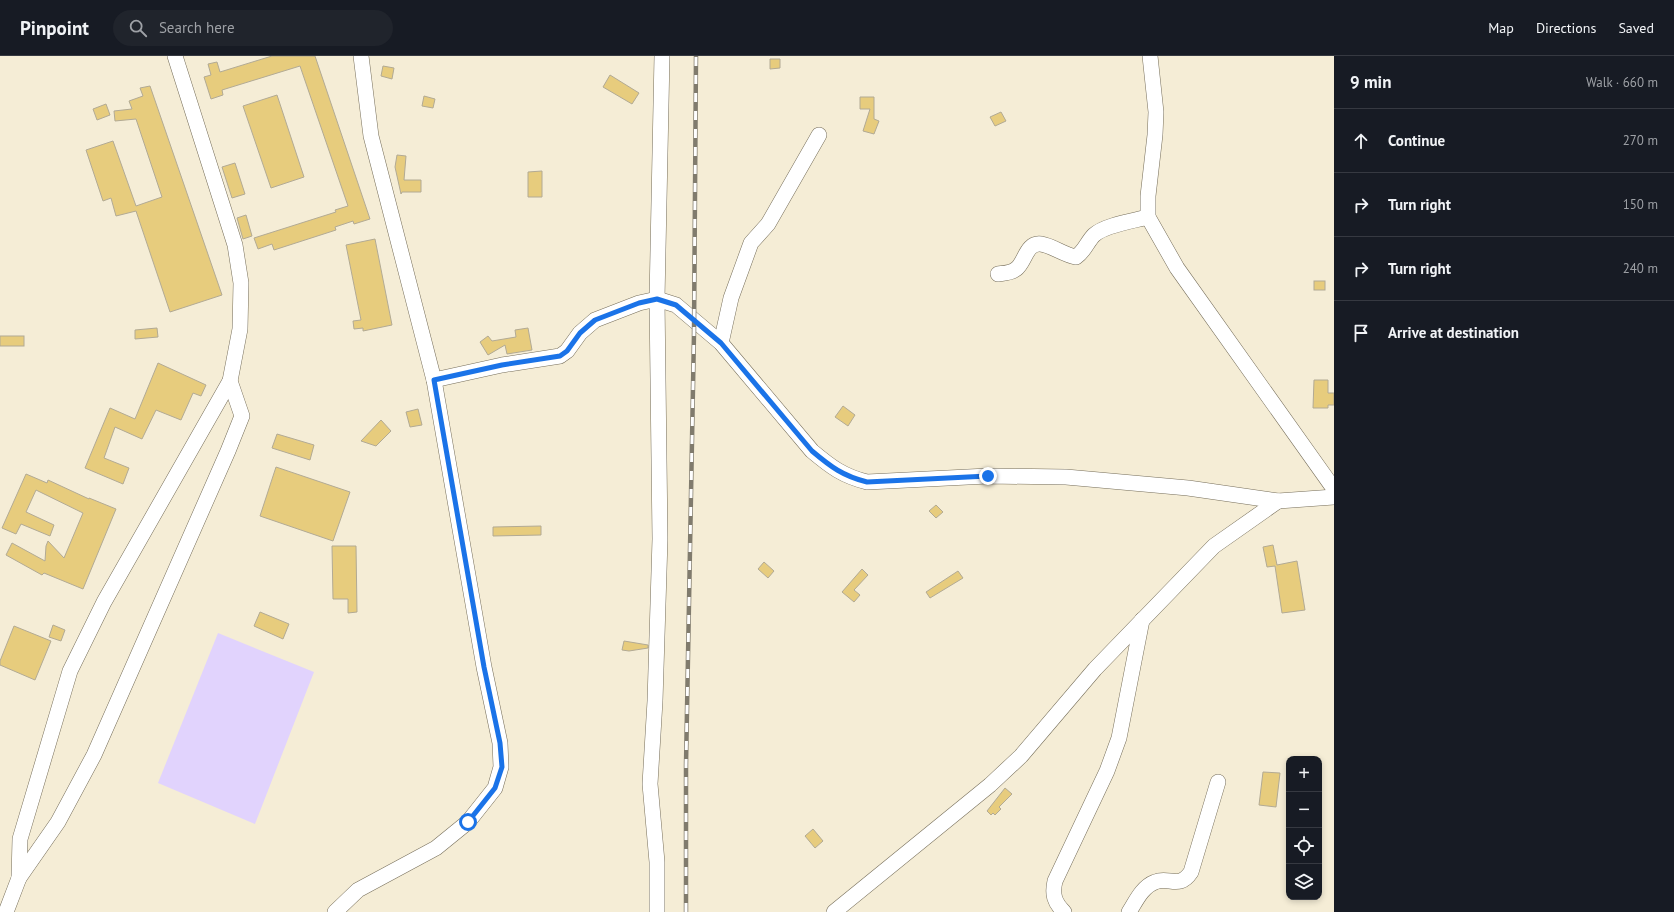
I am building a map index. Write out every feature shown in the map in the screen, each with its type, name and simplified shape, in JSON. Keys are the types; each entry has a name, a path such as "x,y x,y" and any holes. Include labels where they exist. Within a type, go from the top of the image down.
{"street":[{"path":"19,878 20,839 70,671 104,602 230,381 240,329 241,283 235,245 174,56"},
{"path":"335,912 358,890 436,848 468,822 495,788 502,767 500,743 484,667 434,380 371,136 361,56"},
{"path":"657,912 657,862 650,784 655,701 660,539 657,299 662,56"},
{"path":"1150,56 1156,112 1148,196 1148,217 1177,268 1334,489"},
{"path":"721,343 731,298 751,243 768,224 819,135"},
{"path":"998,274 1010,273 1018,269 1032,246 1040,244 1069,256 1076,257 1083,253 1094,236 1103,229 1148,217"},
{"path":"434,380 502,365 560,356 567,351 580,333 595,320 639,303 657,299 676,305 721,343 812,451 830,467 848,477 867,482 988,476 1066,477 1188,488 1278,501 1334,497"},
{"path":"6,912 19,878 58,822 94,755 228,451 242,416 230,381"},
{"path":"834,912 990,785 1016,761 1095,669 1214,546 1278,501"},
{"path":"1064,912 1056,905 1052,893 1055,881 1107,771 1119,738 1142,620"},
{"path":"1129,912 1146,887 1156,881 1180,882 1191,872 1218,782"}],"shaded area":[{"path":"218,633 314,672 255,824 158,783"}],"building":[{"path":"272,56 315,56 370,219 354,224 353,221 335,227 336,230 274,250 272,244 258,249 254,238 336,212 335,210 348,206 300,66 222,90 223,95 211,99 204,77 211,75 208,64 217,62 220,72"},
{"path":"770,59 780,59 780,68 770,69"},
{"path":"383,66 394,68 392,79 381,76"},
{"path":"610,75 639,93 632,104 603,87"},
{"path":"150,86 222,295 170,312 136,211 116,216 111,198 103,201 86,150 113,141 136,206 162,197 136,119 115,121 114,111 132,109 129,101 143,96 140,88"},
{"path":"277,95 304,177 271,188 243,106"},
{"path":"424,96 435,99 433,108 422,106"},
{"path":"860,97 874,97 874,119 879,121 874,134 863,131 870,109 860,109"},
{"path":"106,104 110,115 97,120 93,109"},
{"path":"1001,112 1006,121 995,126 990,117"},
{"path":"397,155 406,156 404,180 421,180 421,192 402,192 401,194 395,167"},
{"path":"235,163 245,194 232,198 222,167"},
{"path":"542,171 542,197 528,197 528,172"},
{"path":"246,215 252,236 243,239 237,218"},
{"path":"375,239 392,325 363,331 363,328 354,329 353,321 361,320 346,245"},
{"path":"1314,281 1325,281 1325,290 1314,290"},
{"path":"157,328 158,337 135,339 135,330"},
{"path":"528,328 532,350 507,354 505,345 488,355 480,342 488,336 492,341 516,337 515,330"},
{"path":"0,336 24,336 24,346 0,346"},
{"path":"158,363 206,385 201,396 193,393 181,420 156,410 142,439 115,427 104,458 129,468 123,484 85,468 110,408 135,419"},
{"path":"1314,380 1328,380 1328,393 1334,393 1334,405 1328,405 1328,408 1313,408"},
{"path":"843,406 855,415 848,426 835,417"},
{"path":"418,409 422,425 410,427 406,412"},
{"path":"381,420 391,431 376,446 361,441"},
{"path":"277,434 314,445 310,460 272,448"},
{"path":"276,467 350,492 333,541 260,516"},
{"path":"26,474 47,483 48,480 89,499 116,509 83,589 44,573 42,575 6,555 12,543 45,561 46,546 48,541 64,558 83,513 36,490 26,512 54,525 50,536 21,524 16,534 2,528"},
{"path":"936,505 943,512 936,518 929,511"},
{"path":"541,526 541,535 493,536 493,527"},
{"path":"1273,545 1277,565 1297,561 1305,610 1282,613 1275,566 1267,567 1263,547"},
{"path":"332,546 356,546 357,612 348,613 348,599 333,599"},
{"path":"764,562 774,571 768,578 758,569"},
{"path":"862,569 868,575 854,590 860,595 854,602 842,592"},
{"path":"958,571 963,578 930,598 926,592"},
{"path":"260,612 289,624 283,639 254,626"},
{"path":"53,625 65,630 61,641 49,637"},
{"path":"14,626 51,641 35,680 0,665 0,661"},
{"path":"624,641 648,645 648,648 629,651 622,650"},
{"path":"1263,772 1280,773 1276,807 1259,805"},
{"path":"1005,788 1012,794 999,807 1001,809 995,815 993,813 991,815 987,811"},
{"path":"813,829 823,841 815,848 805,836"}],"railway":[{"path":"686,912 686,765 694,333 696,56"}],"route":[{"path":"468,822 495,788 502,767 500,743 484,667 434,380 502,365 560,356 567,351 580,333 595,320 639,303 657,299 676,305 721,343 812,451 830,467 848,477 867,482 889,482 988,476"}]}
